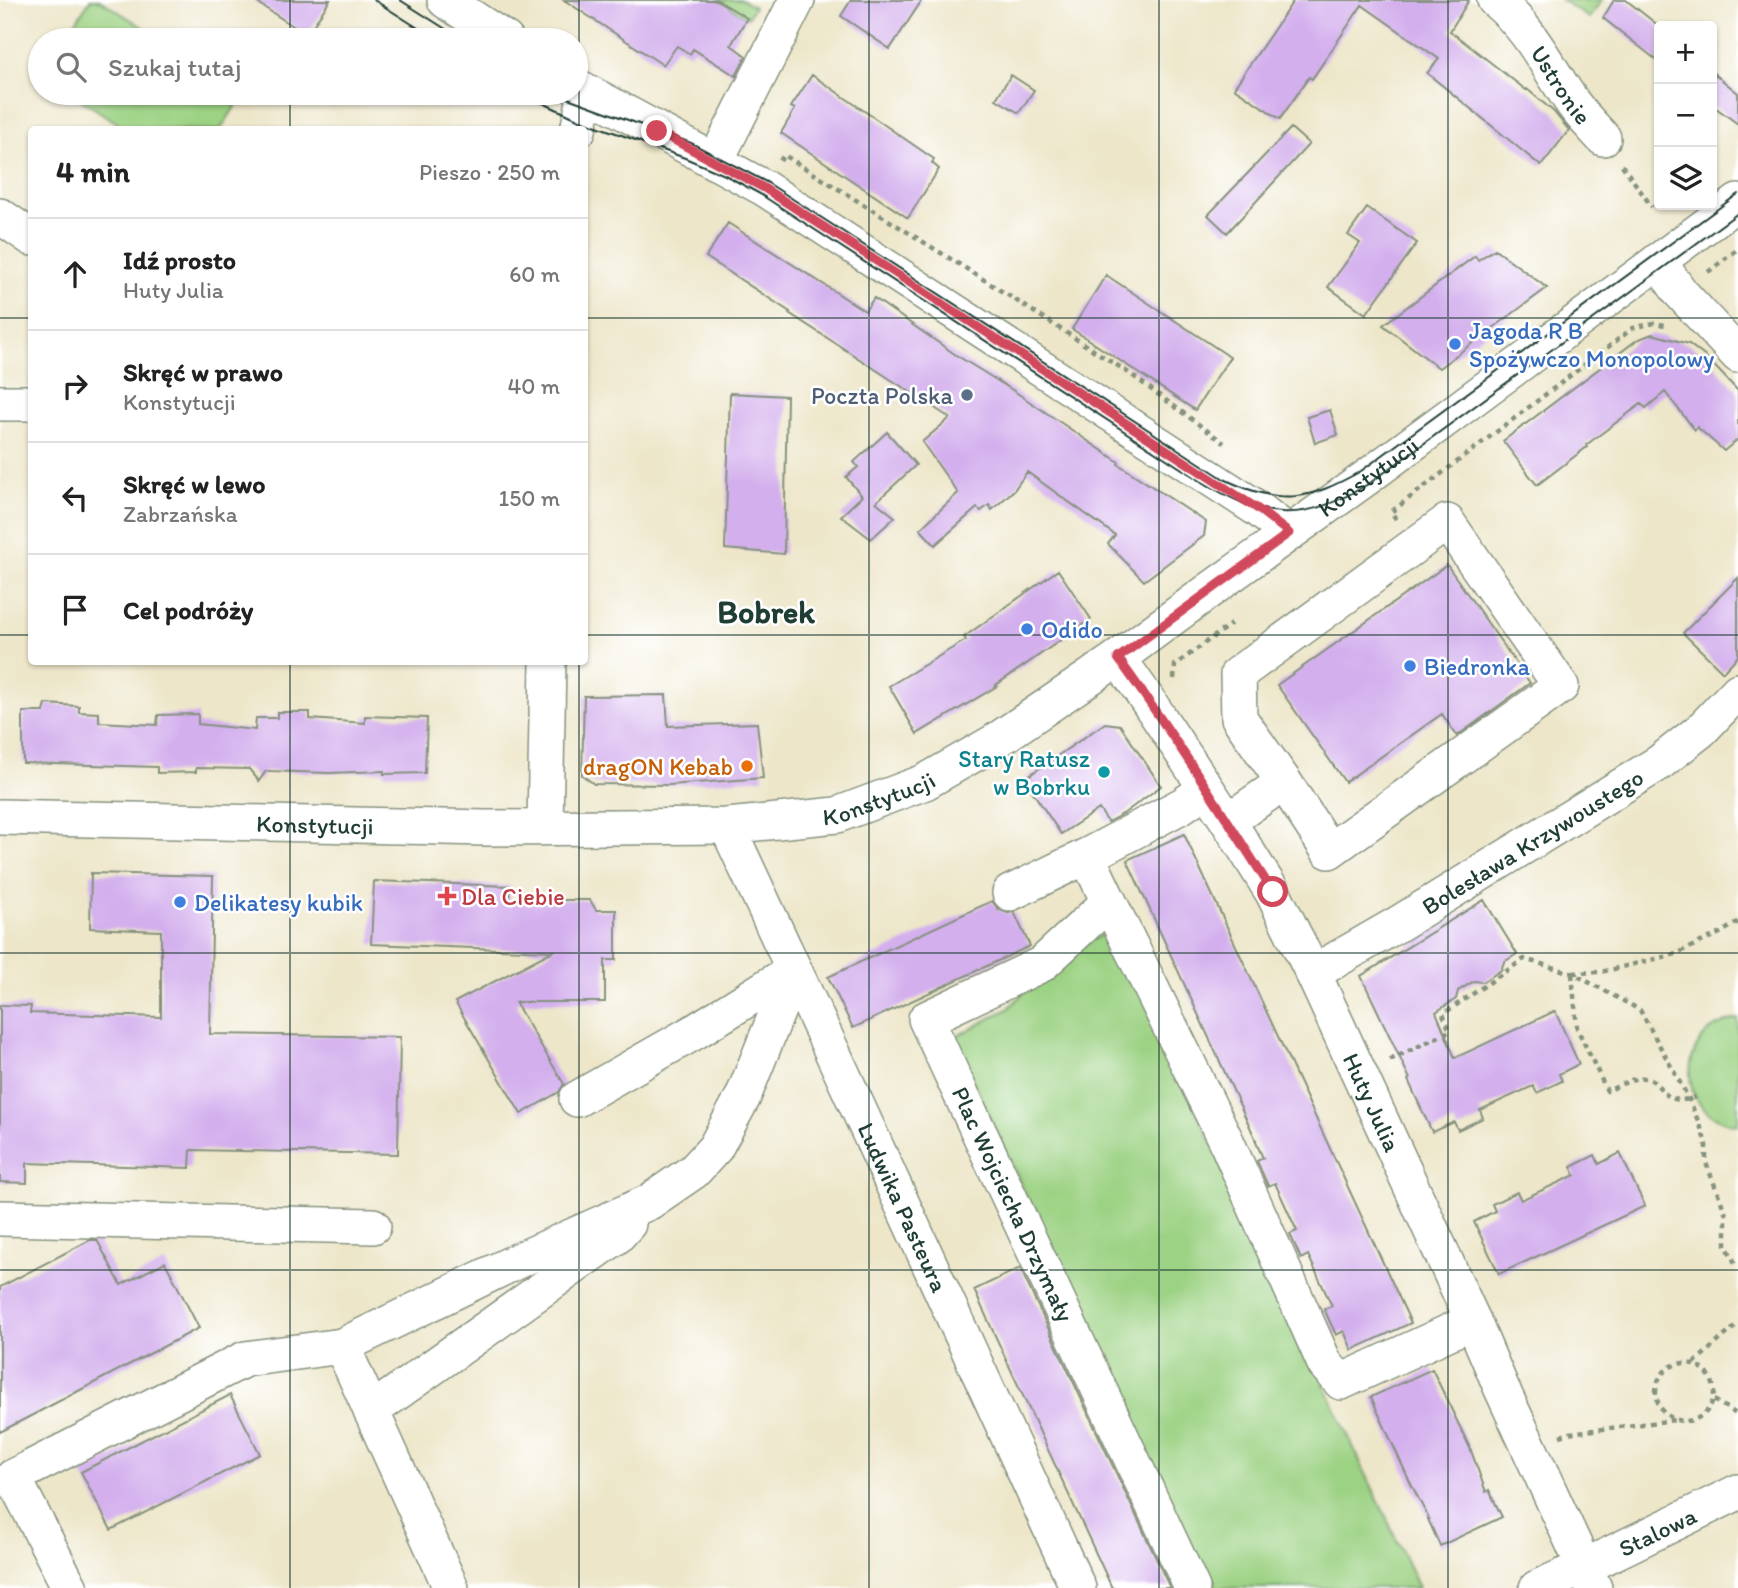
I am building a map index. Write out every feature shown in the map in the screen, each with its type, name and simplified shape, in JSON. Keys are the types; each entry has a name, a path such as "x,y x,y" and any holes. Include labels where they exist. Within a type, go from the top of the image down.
{"street":[{"path":"445,0 488,28"},
{"path":"715,162 797,0"},
{"name":"Ustronie","path":"1495,0 1528,32 1577,109 1603,138"},
{"path":"588,93 764,188 1258,509 1289,533"},
{"path":"578,126 580,105"},
{"name":"Konstytucji","path":"0,817 486,828 727,826 837,815 925,782 993,743 1118,658 1738,202"},
{"path":"0,216 28,235"},
{"path":"1658,261 1680,292 1738,355"},
{"path":"0,403 28,403"},
{"path":"1447,522 1561,686 1329,851 1284,782 1239,718 1238,674 1447,522"},
{"name":"Huty Julia","path":"1118,658 1273,892 1474,1321 1501,1387 1589,1578"},
{"path":"545,827 548,665"},
{"name":"Bolesława Krzywoustego","path":"1313,973 1398,924 1659,763 1701,730 1738,691"},
{"path":"1228,821 1284,782"},
{"path":"1010,894 1183,805 1206,789"},
{"name":"Ludwika Pasteura","path":"727,826 1078,1588"},
{"path":"1087,856 1227,1143 1325,1364 1341,1382 1474,1321"},
{"name":"Plac Wojciecha Drzymały","path":"1109,902 1042,964 926,1019 1192,1588"},
{"path":"578,1099 696,1031 794,970"},
{"path":"70,1588 13,1477 245,1359 342,1346 515,1262 649,1202 694,1171 715,1148 743,1097 794,970"},
{"path":"371,1411 617,1236 649,1202"},
{"path":"0,1218 373,1226"},
{"path":"342,1346 451,1588"},
{"name":"Stalowa","path":"1537,1588 1589,1578 1738,1492"}],"path":[{"path":"1603,138 1653,207"},
{"path":"778,164 784,155 978,276 1129,373 1224,443"},
{"path":"1699,279 1738,249"},
{"path":"1391,512 1633,328 1654,323 1676,326"},
{"path":"1572,973 1601,972 1676,954 1738,922"},
{"path":"1389,1060 1450,1031 1443,1014 1524,959 1572,973 1640,1010 1689,1100 1701,1128 1706,1144 1709,1175 1726,1214 1726,1245 1738,1266"},
{"path":"1572,973 1577,1028 1607,1091 1638,1078 1656,1083 1667,1097 1676,1100 1696,1097"},
{"path":"1694,1363 1738,1324"},
{"path":"1560,1436 1699,1418 1714,1400 1715,1389 1704,1369 1694,1363 1682,1362 1671,1366 1662,1373 1657,1383 1659,1406 1676,1420"},
{"path":"1714,1400 1738,1415"}],"green space":[{"path":"90,0 100,0 144,28 72,28"},
{"path":"717,0 742,0 754,7 747,18"},
{"path":"1561,0 1602,0 1589,18"},
{"path":"89,105 236,105 223,126 122,126"},
{"path":"1112,929 1419,1588 1208,1588 953,1038 1008,1009 1050,964"},
{"path":"1738,1019 1738,1125 1720,1120 1705,1110 1693,1092 1690,1075 1693,1057 1700,1041 1712,1029"}],"building":[{"path":"253,0 330,0 312,28 296,28"},
{"path":"564,0 717,0 747,18 731,45 746,56 736,76 693,49 690,54 677,46 663,65"},
{"path":"851,0 922,0 890,49 841,16"},
{"path":"1294,0 1469,0 1450,31 1527,89 1554,112 1569,130 1541,166 1427,73 1439,59 1362,5 1312,79 1309,77 1280,119 1234,88"},
{"path":"1614,0 1626,0 1654,22 1654,58 1603,18"},
{"path":"812,75 934,159 932,163 939,169 908,218 781,133 795,109 791,107"},
{"path":"1011,75 1034,90 1019,113 996,99"},
{"path":"1717,76 1738,93 1738,124 1717,109"},
{"path":"1291,128 1309,144 1227,233 1208,215"},
{"path":"1367,208 1417,243 1366,314 1328,287 1360,243 1348,235"},
{"path":"728,223 865,311 874,298 1206,522 1204,536 1144,581 1108,544 1115,535 1027,472 1014,490 992,510 989,505 981,511 977,508 935,545 920,529 958,493 922,442 950,418 706,257"},
{"path":"1495,249 1547,288 1439,368 1383,325 1475,256 1478,260"},
{"path":"1106,275 1230,357 1195,410 1072,329"},
{"path":"1652,334 1689,344 1707,358 1738,391 1738,439 1724,451 1697,427 1695,430 1665,392 1646,408 1641,404 1537,485 1503,441 1637,340"},
{"path":"730,393 787,396 784,554 725,549"},
{"path":"1330,410 1338,435 1315,443 1307,417"},
{"path":"887,432 916,465 876,502 895,517 871,539 841,516 862,496 846,477 858,467 854,462"},
{"name":"Biedronka","path":"1447,565 1530,683 1457,736 1442,714 1345,782 1277,685"},
{"path":"1058,570 1091,619 997,686 917,734 889,686 966,640 964,637"},
{"path":"1738,578 1738,656 1723,672 1683,633"},
{"path":"666,695 668,726 757,723 763,778 669,785 594,784 582,775 584,696"},
{"path":"46,704 79,706 79,712 99,713 99,722 157,725 158,715 198,714 198,724 255,730 256,718 277,718 277,712 310,712 310,719 365,723 365,716 427,718 425,773 266,771 259,781 249,769 196,768 196,772 157,773 157,767 23,763 23,712 44,712"},
{"path":"1105,723 1120,725 1161,786 1108,822 1099,809 1061,834 1024,779"},
{"path":"1184,834 1411,1323 1352,1350 1344,1331 1336,1335 1324,1309 1332,1306 1308,1255 1301,1259 1290,1234 1297,1231 1275,1183 1268,1186 1257,1161 1263,1158 1256,1140 1127,860"},
{"path":"91,873 213,876 210,1034 400,1037 398,1154 191,1150 190,1168 27,1163 27,1183 0,1182 0,1005 31,1006 30,1013 161,1017 161,931 90,928"},
{"path":"374,881 510,886 509,900 590,900 596,910 616,910 616,960 605,960 605,1002 515,1002 564,1084 559,1092 521,1114 455,1002 553,951 371,944"},
{"path":"1484,900 1517,954 1504,962 1501,970 1483,982 1474,981 1458,991 1456,999 1436,1012 1455,1058 1555,1011 1579,1064 1559,1074 1562,1081 1537,1093 1533,1086 1480,1110 1483,1118 1458,1130 1454,1122 1432,1132 1361,976"},
{"path":"992,901 999,910 1014,912 1030,946 853,1028 828,977"},
{"path":"1620,1153 1645,1206 1499,1274 1474,1222 1495,1211 1492,1204 1517,1192 1521,1200 1575,1175 1571,1167 1595,1155 1599,1164"},
{"path":"90,1240 97,1240 121,1285 165,1262 199,1328 0,1432 0,1287"},
{"path":"1020,1268 1170,1588 1112,1588 974,1290"},
{"path":"1432,1369 1470,1448 1486,1492 1489,1490 1502,1517 1440,1546 1371,1397"},
{"path":"230,1395 260,1454 111,1530 81,1472"}],"tram line":[{"path":"374,0 418,28"},
{"path":"400,0 444,28"},
{"path":"547,105 580,120 685,158 760,194 1199,480 1244,504 1284,512 1324,506 1370,483 1738,213"},
{"path":"587,105 691,143 768,183 1224,479 1244,488 1278,496 1309,494 1361,471 1738,194"}],"place":[{"name":"Jagoda R B Spożywczo Monopolowy","path":"1455,344"},
{"name":"Poczta Polska","path":"967,395"},
{"name":"Odido","path":"1027,629"},
{"name":"Biedronka","path":"1410,666"},
{"name":"dragON Kebab","path":"747,766"},
{"name":"Stary Ratusz w Bobrku","path":"1104,772"},
{"name":"Dla Ciebie","path":"447,896"},
{"name":"Delikatesy kubik","path":"180,902"}],"district":[{"name":"Bobrek","path":"766,612"}],"route":[{"path":"657,131 764,188 1258,509 1289,533 1118,658 1273,892"}]}
